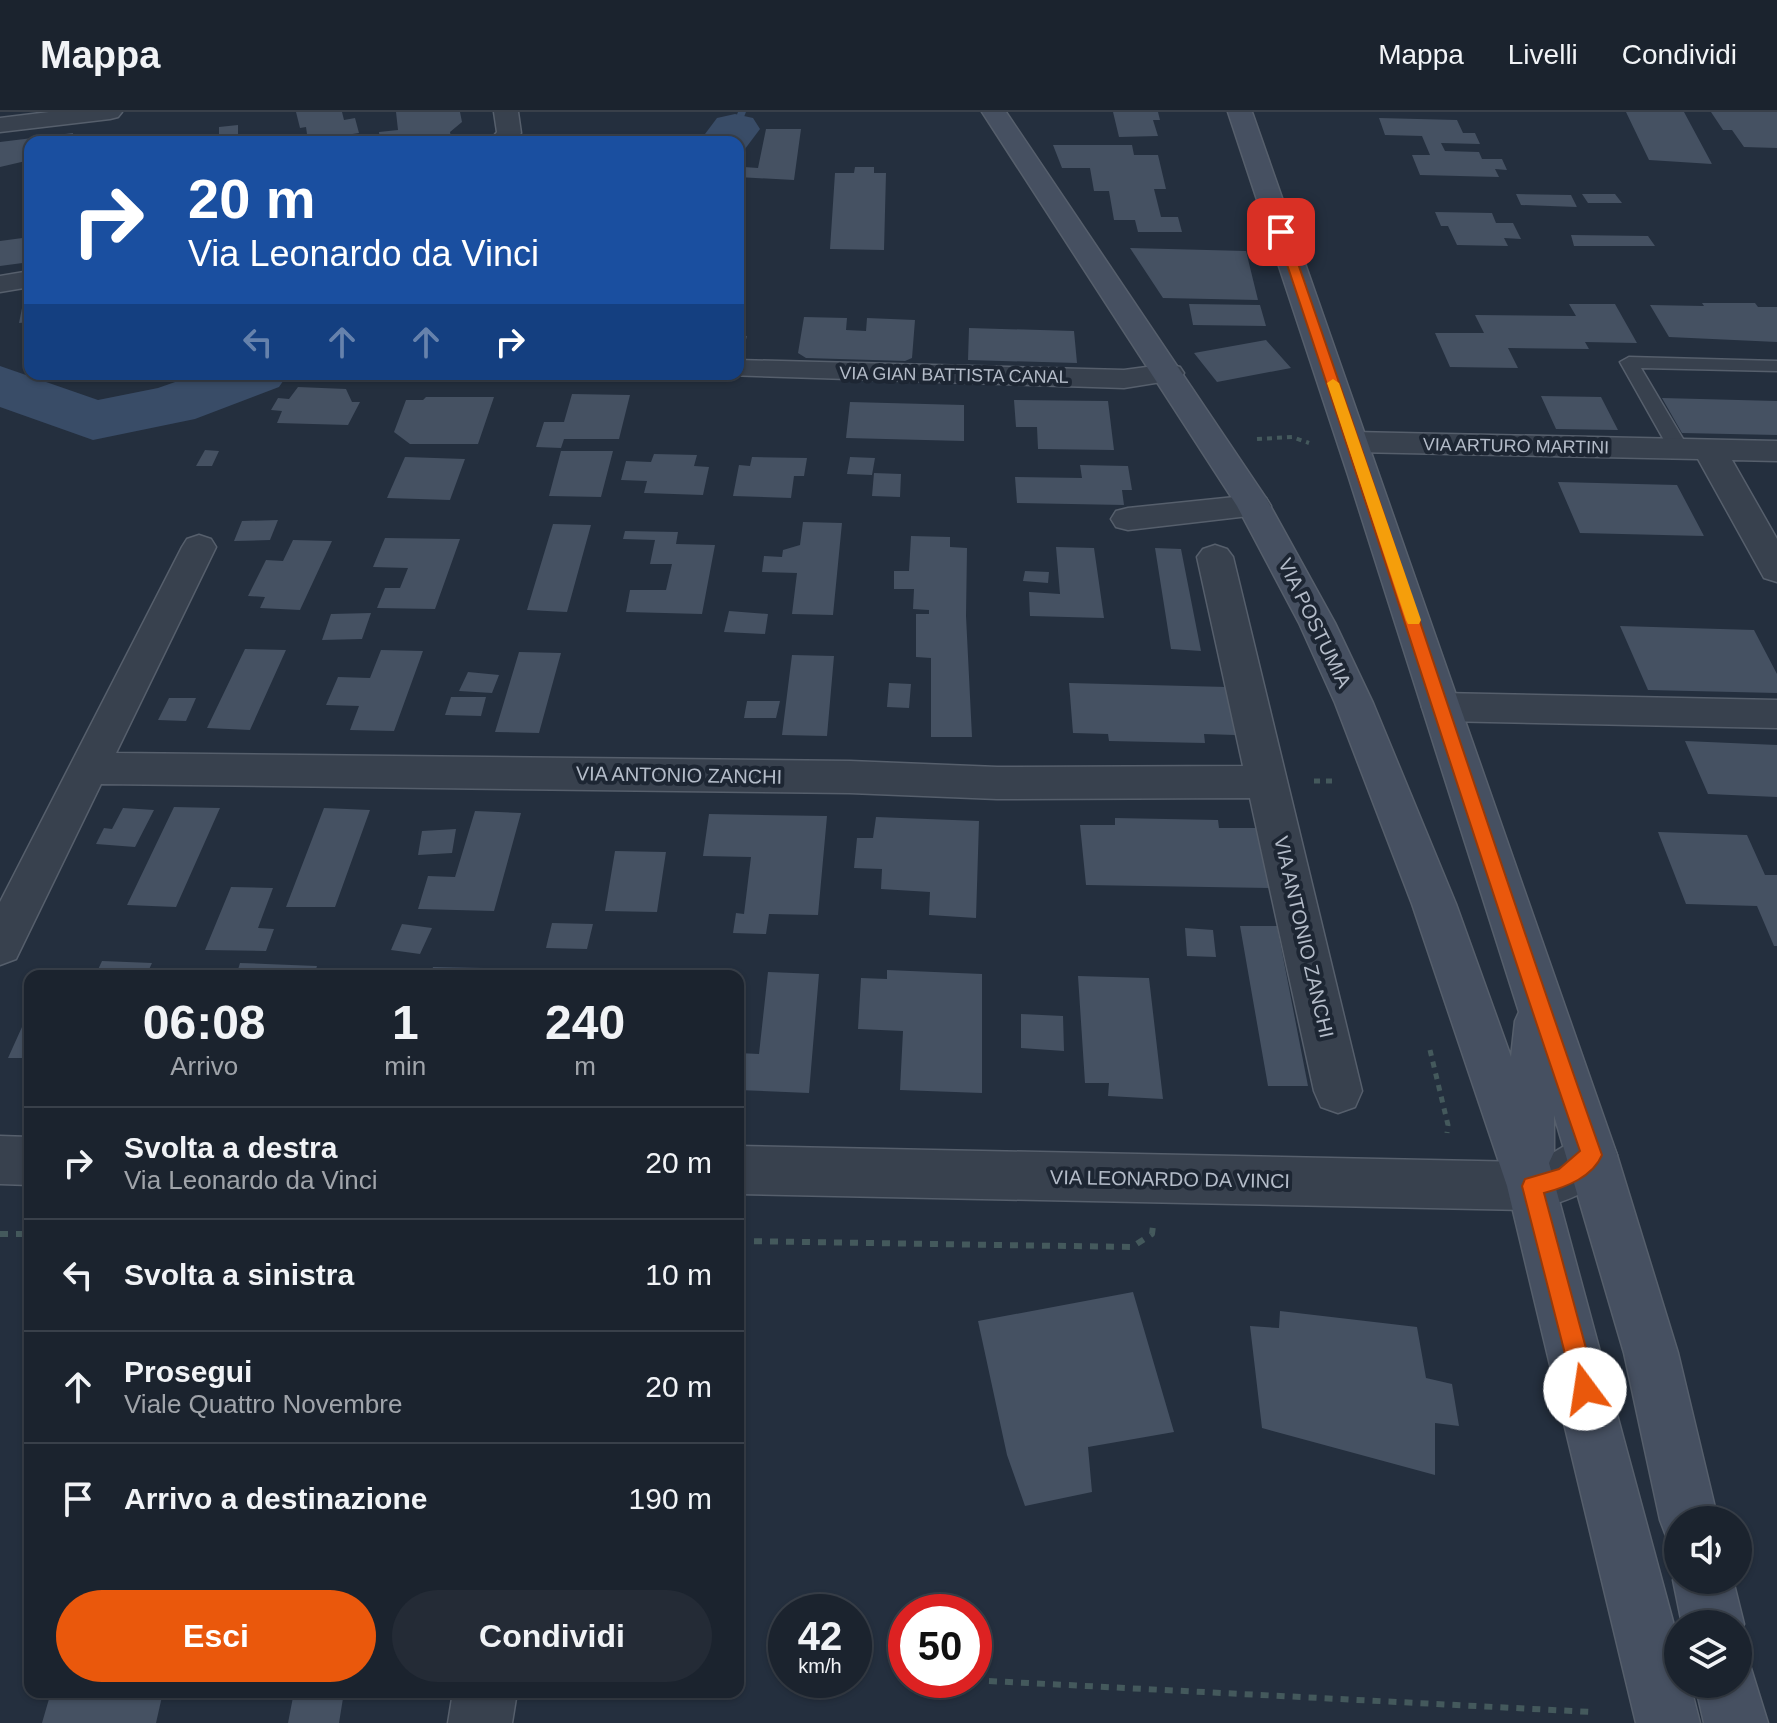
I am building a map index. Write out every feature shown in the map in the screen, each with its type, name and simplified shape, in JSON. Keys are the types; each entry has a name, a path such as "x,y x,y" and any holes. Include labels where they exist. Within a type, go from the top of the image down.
{"main road":[{"name":"VIA POSTUMIA","path":"994,112 1254,506 1317,623 1388,785 1434,904 1532,1186"},
{"path":"1240,112 1354,442 1535,992 1592,1155 1651,1353 1686,1506"},
{"path":"1535,992 1539,1029 1527,1138 1532,1186 1668,1723"},
{"path":"1730,1698 1736,1723"}],"street":[{"path":"0,125 110,112"},
{"path":"506,112 509,133 506,136"},
{"path":"0,284 24,280"},
{"name":"VIA GIAN BATTISTA CANAL","path":"744,369 1124,379 1169,373"},
{"name":"VIA ARTURO MARTINI","path":"1354,442 1777,451"},
{"path":"1694,449 1777,570"},
{"path":"1128,519 1254,506"},
{"path":"0,946 199,547"},
{"name":"VIA ANTONIO ZANCHI","path":"1215,557 1338,1091"},
{"path":"1441,707 1777,714"},
{"name":"VIA ANTONIO ZANCHI","path":"88,768 850,777 997,783 1269,782"},
{"name":"VIA LEONARDO DA VINCI","path":"744,1170 1532,1186 1565,1177 1592,1155"},
{"path":"0,1160 24,1161"},
{"path":"480,1723 484,1698"}],"lane":[{"path":"1694,449 1629,362 1777,366"}],"path":[{"path":"1253,441 1263,437 1292,437 1311,444"},
{"path":"744,1241 1132,1247 1152,1234 1153,1216"},
{"path":"0,1234 24,1234"},
{"path":"992,1681 1592,1712"}],"building":[{"path":"296,112 342,112 344,120 355,118 359,133 307,136 306,127 300,128"},
{"path":"396,112 460,112 462,122 450,132 451,136 379,136 379,132 398,130"},
{"path":"1113,112 1158,112 1160,120 1153,120 1158,136 1119,137"},
{"path":"1626,112 1684,112 1712,164 1649,160"},
{"path":"1711,112 1777,112 1777,148 1744,147 1732,130 1723,130"},
{"path":"1379,118 1457,120 1463,133 1475,133 1480,144 1441,143 1445,151 1479,152 1482,159 1502,159 1507,170 1495,169 1499,177 1420,175 1412,155 1430,155 1422,136 1385,135"},
{"path":"238,125 238,135 219,136 219,127"},
{"path":"766,129 801,129 794,180 744,177 744,167 758,168"},
{"path":"24,139 24,161 0,167 0,142"},
{"path":"1053,145 1132,145 1134,155 1158,155 1166,189 1154,189 1161,217 1178,217 1182,232 1138,232 1135,220 1114,220 1109,191 1094,191 1090,168 1062,168"},
{"path":"855,167 874,167 874,173 886,173 884,250 830,249 835,173 854,173"},
{"path":"1516,194 1571,195 1577,207 1521,205"},
{"path":"1582,194 1615,194 1622,203 1588,203"},
{"path":"1435,212 1492,213 1496,223 1513,223 1521,239 1504,238 1508,246 1457,245 1448,226 1441,226"},
{"path":"1571,235 1648,236 1655,246 1574,246"},
{"path":"24,238 24,263 0,266 0,241"},
{"path":"1130,248 1246,251 1258,300 1163,298"},
{"path":"24,298 24,323 19,323"},
{"path":"1702,303 1755,303 1758,307 1777,307 1777,342 1669,337 1650,305 1704,306"},
{"path":"1189,304 1260,305 1266,326 1193,325"},
{"path":"1569,304 1615,304 1637,343 1585,342 1589,349 1508,348 1518,368 1450,367 1435,333 1484,333 1475,315 1576,316"},
{"path":"804,317 847,318 846,330 866,331 867,318 915,320 912,358 905,361 806,358 798,353"},
{"path":"969,328 1074,331 1077,363 968,360"},
{"path":"1266,340 1291,368 1217,382 1194,353"},
{"path":"298,387 346,389 352,402 360,402 348,425 277,423 282,411 271,410 278,398 289,399"},
{"path":"572,394 630,395 619,439 564,439 561,448 536,447 544,422 564,422"},
{"path":"1541,396 1601,397 1618,430 1556,429"},
{"path":"426,397 494,397 478,444 410,444 394,432 406,400 423,400"},
{"path":"1662,398 1777,401 1777,435 1682,433"},
{"path":"1014,400 1108,401 1114,450 1038,449 1037,427 1016,427"},
{"path":"850,402 964,405 964,441 846,438"},
{"path":"205,450 219,451 212,466 196,466"},
{"path":"561,451 613,451 601,497 549,496"},
{"path":"654,454 697,455 694,466 709,467 703,495 644,493 647,481 621,480 626,461 651,462"},
{"path":"405,457 465,459 450,500 387,498"},
{"path":"752,457 807,458 804,476 794,476 791,498 733,496 739,465 750,466"},
{"path":"850,457 875,458 872,475 847,474"},
{"path":"1080,465 1128,466 1132,490 1122,490 1124,505 1017,503 1015,477 1082,478"},
{"path":"874,473 901,474 900,497 872,496"},
{"path":"1558,482 1677,485 1704,536 1580,533"},
{"path":"278,520 270,540 234,541 242,521"},
{"path":"803,522 842,523 833,615 792,614 797,573 762,572 764,556 782,557 783,550 800,545"},
{"path":"553,524 591,525 567,612 527,610"},
{"path":"625,531 678,532 676,544 715,545 702,614 626,612 630,590 666,590 672,564 650,564 655,540 623,539"},
{"path":"911,536 950,537 950,547 967,548 966,616 972,737 931,737 931,658 916,657 916,614 929,614 929,610 913,609 914,589 894,589 894,571 909,571"},
{"path":"385,538 460,539 435,609 377,608 385,588 400,588 408,568 373,567"},
{"path":"293,540 332,541 300,610 260,608 265,597 248,596 266,560 283,561"},
{"path":"1056,547 1094,548 1104,618 1030,616 1029,592 1060,594"},
{"path":"1155,548 1181,549 1201,651 1171,649"},
{"path":"1025,571 1049,572 1048,583 1023,581"},
{"path":"729,611 768,614 765,634 724,632"},
{"path":"371,613 362,639 322,640 331,614"},
{"path":"1620,626 1754,630 1777,674 1777,693 1648,690"},
{"path":"245,649 286,650 250,730 207,728"},
{"path":"381,650 423,651 394,731 350,730 359,706 326,705 338,677 370,678"},
{"path":"519,652 561,653 539,733 495,732"},
{"path":"792,655 834,656 827,736 782,735"},
{"path":"468,672 499,675 492,693 459,691"},
{"path":"889,683 911,684 909,708 887,707"},
{"path":"1069,683 1227,687 1235,735 1204,734 1205,743 1109,741 1108,734 1073,733"},
{"path":"451,697 486,697 481,716 445,715"},
{"path":"169,698 196,698 186,721 158,720"},
{"path":"747,701 780,701 776,718 744,718"},
{"path":"1685,741 1777,745 1777,797 1708,794"},
{"path":"174,807 220,808 176,907 127,905"},
{"path":"123,808 154,810 135,847 96,844 104,828 112,829"},
{"path":"324,808 370,810 335,907 286,907"},
{"path":"475,811 521,813 494,911 418,909 428,876 455,877"},
{"path":"709,814 827,816 818,915 769,914 766,934 733,933 736,913 744,914 751,857 703,856"},
{"path":"876,817 979,821 976,918 929,915 930,892 881,889 882,869 854,868 857,838 873,838"},
{"path":"1115,818 1218,820 1219,828 1258,828 1269,888 1086,885 1080,825 1115,825"},
{"path":"456,829 452,853 418,855 422,831"},
{"path":"1658,832 1747,835 1765,875 1777,875 1777,946 1774,946 1757,906 1686,904"},
{"path":"615,851 666,852 657,912 605,911"},
{"path":"231,887 273,888 258,928 274,929 266,951 205,950"},
{"path":"552,923 593,924 587,949 546,948"},
{"path":"402,924 432,928 420,954 391,950"},
{"path":"1240,926 1277,926 1308,1086 1268,1086"},
{"path":"1185,928 1213,930 1216,957 1187,956"},
{"path":"102,961 152,963 149,970 98,970"},
{"path":"240,963 317,966 316,970 238,970"},
{"path":"433,967 484,968 483,970 432,970"},
{"path":"599,968 649,970 598,970"},
{"path":"887,970 982,974 982,1093 900,1090 903,1031 858,1029 861,978 887,979"},
{"path":"768,972 819,974 809,1093 744,1090 744,1053 759,1054"},
{"path":"1078,976 1149,978 1163,1099 1108,1096 1109,1083 1085,1083"},
{"path":"1021,1014 1063,1016 1064,1051 1021,1048"},
{"path":"22,1027 24,1027 24,1058 8,1058"},
{"path":"1133,1292 1174,1432 1088,1447 1092,1492 1025,1506 1007,1455 978,1321"},
{"path":"1280,1311 1417,1327 1426,1378 1452,1384 1459,1426 1435,1423 1435,1475 1262,1428 1250,1326 1279,1328"},
{"path":"49,1698 162,1698 156,1723 42,1723"},
{"path":"293,1698 343,1698 339,1723 288,1723"}],"waterway":[{"path":"735,129 742,112"},
{"path":"729,136 735,129"},
{"path":"0,385 93,420 172,405 241,380"}],"slow traffic":[{"path":"1333,383 1413,620"}],"route":[{"path":"1281,232 1592,1155 1565,1177 1532,1186 1585,1389"}]}
